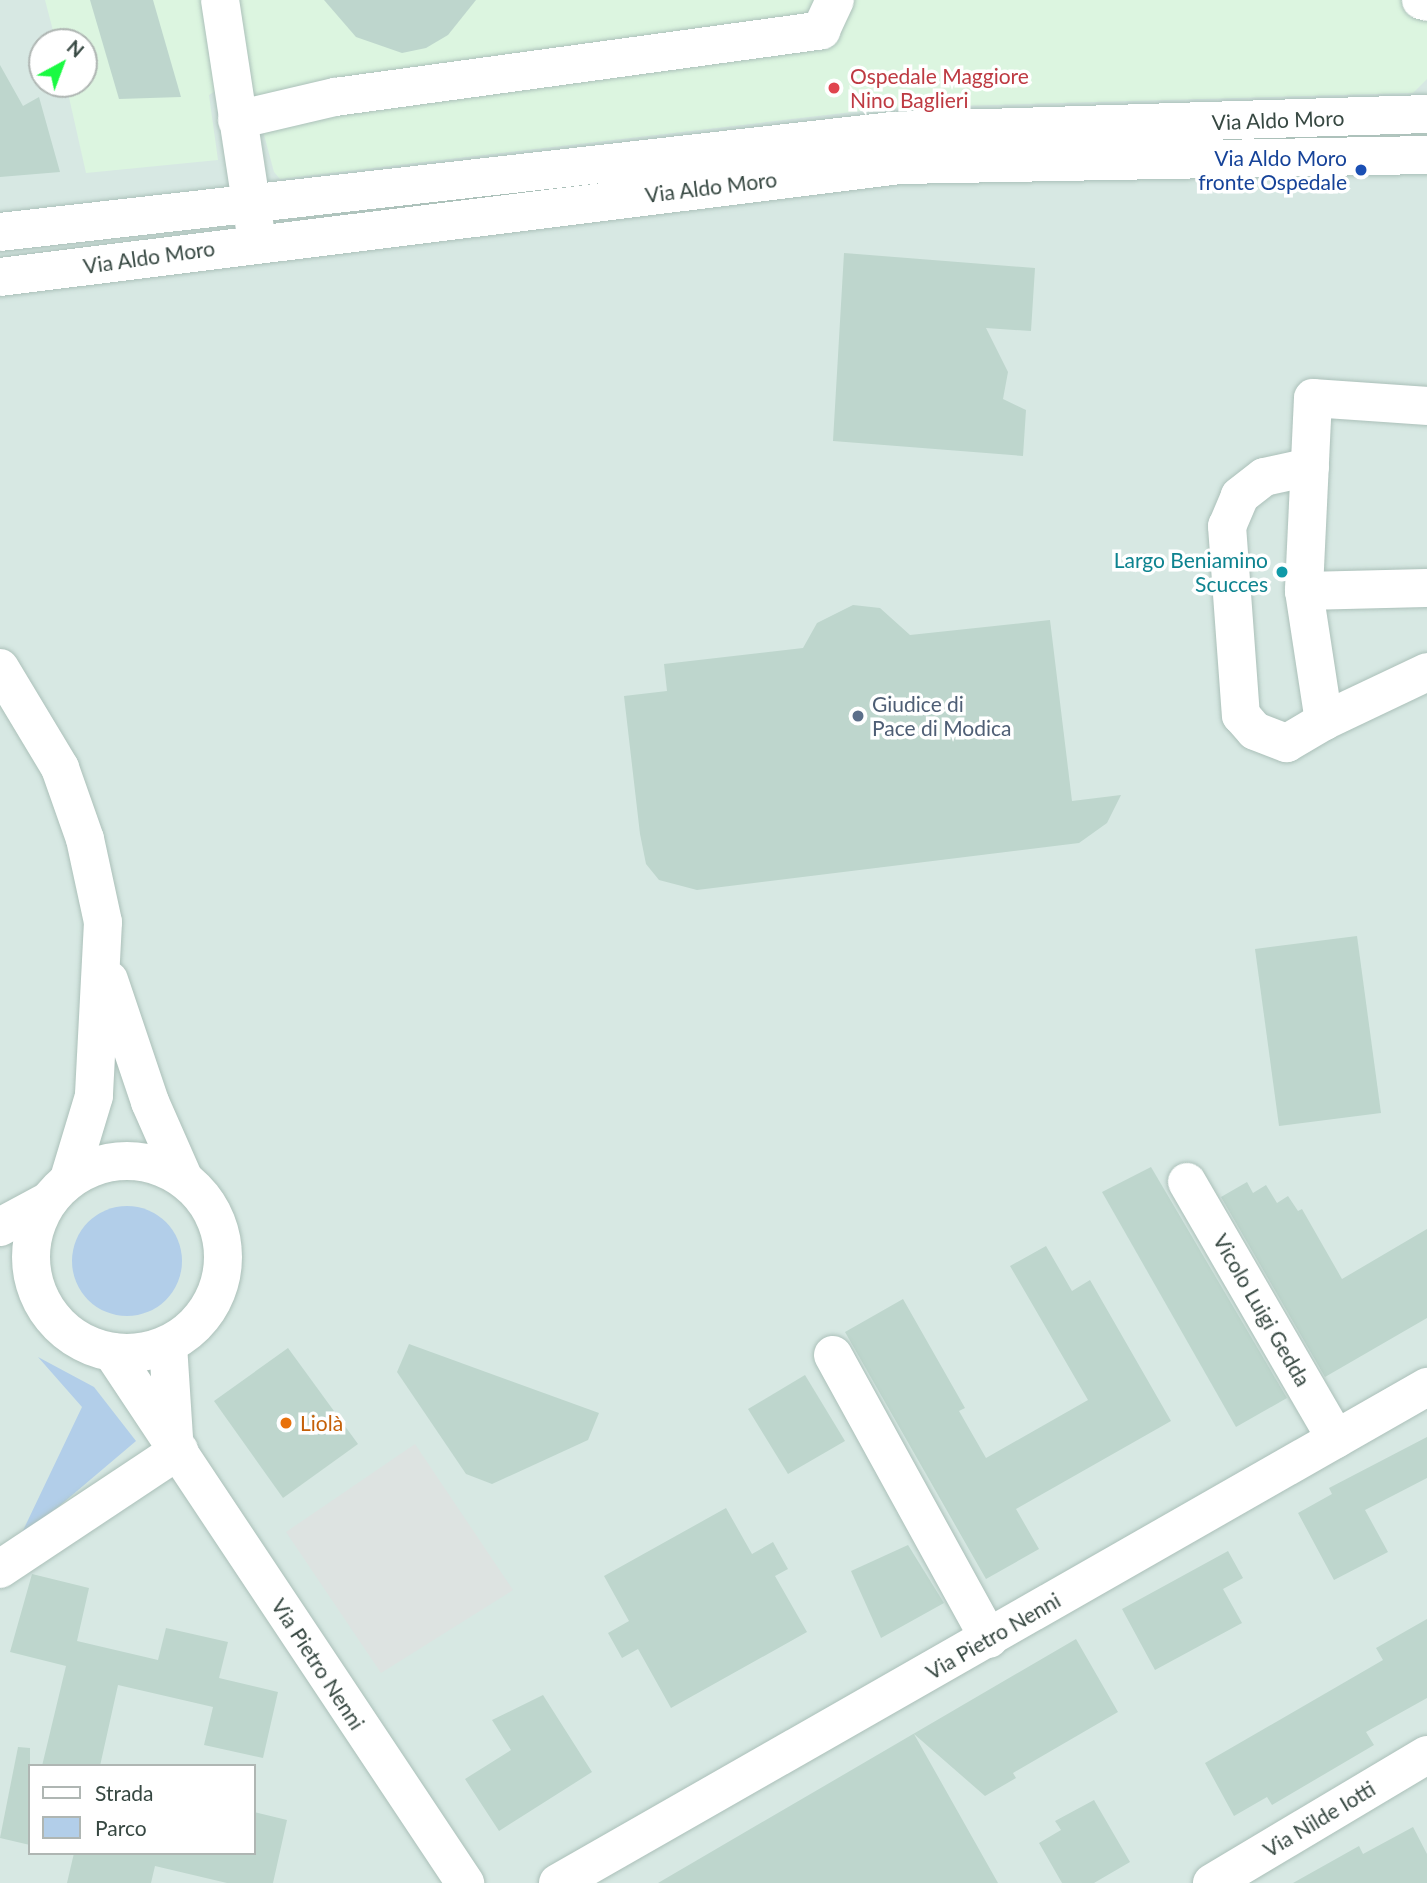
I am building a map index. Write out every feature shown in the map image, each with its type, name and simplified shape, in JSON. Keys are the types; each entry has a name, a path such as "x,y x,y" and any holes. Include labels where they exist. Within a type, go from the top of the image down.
{"street":[{"path":"220,0 255,224"},
{"path":"226,48 244,38 244,0"},
{"path":"237,120 335,97 821,30 835,0"},
{"path":"1421,0 1427,2"},
{"name":"Via Aldo Moro","path":"0,277 255,224 892,131 1427,114"},
{"name":"Via Aldo Moro","path":"0,232 255,224 901,165 1427,155"},
{"path":"1324,721 1304,591 1313,398 1427,406"},
{"path":"1310,467 1264,477 1240,496 1227,526 1241,715 1255,731 1287,743 1324,721 1427,672"},
{"path":"1304,591 1427,587"},
{"path":"0,668 60,768 85,839 103,922 94,1096 58,1190 35,1226 17,1275 68,1332 113,1352 141,1353 168,1345 192,1330 222,1281 219,1224 205,1199 184,1179 157,1165 126,1160 96,1165 58,1190 0,1227"},
{"path":"103,961 150,1101 184,1179"},
{"name":"Vicolo Luigi Gedda","path":"1187,1182 1336,1439"},
{"path":"0,1569 177,1446 168,1345"},
{"name":"Via Pietro Nenni","path":"113,1352 465,1883"},
{"path":"832,1355 989,1639"},
{"name":"Via Pietro Nenni","path":"558,1883 1427,1387"},
{"name":"Via Nilde Iotti","path":"1214,1882 1427,1755"}],"shaded area":[{"path":"0,0 1427,0 1427,1883 0,1883"},
{"name":"Ospedale Maggiore Nino Baglieri","path":"45,0 1427,0 1427,79 1413,93 887,108 280,179 274,172 247,72 209,95 218,160 86,173 69,98 98,98 98,28 52,28"},
{"path":"415,1444 513,1590 381,1673 286,1532"}],"green space":[{"path":"127,1206 148,1210 166,1222 178,1240 182,1261 178,1282 166,1300 148,1312 127,1316 106,1312 88,1300 76,1282 72,1261 76,1240 88,1222 106,1210"},
{"path":"38,1357 94,1387 136,1441 18,1541 82,1407"}],"building":[{"path":"90,0 153,0 181,97 119,99"},
{"path":"324,0 476,0 448,35 426,48 402,53 356,37"},
{"path":"0,65 23,106 39,98 60,172 0,177"},
{"path":"844,253 1035,268 1031,331 986,328 1008,372 1003,399 1026,410 1023,456 833,441"},
{"path":"853,605 880,608 910,635 1050,620 1072,801 1121,795 1107,823 1079,843 697,890 659,880 646,864 640,834 624,696 667,691 664,664 803,648 817,623"},
{"path":"1357,936 1381,1113 1279,1126 1255,949"},
{"path":"1151,1167 1287,1398 1236,1427 1102,1192"},
{"path":"1247,1182 1253,1193 1266,1185 1277,1203 1288,1196 1298,1211 1302,1209 1342,1279 1427,1229 1427,1318 1325,1377 1221,1197"},
{"path":"1046,1246 1072,1291 1090,1280 1171,1421 1016,1509 1039,1549 986,1579 845,1332 903,1299 965,1408 959,1411 986,1458 1088,1400 1010,1266"},
{"path":"409,1344 599,1413 588,1440 492,1484 466,1474 397,1372"},
{"name":"Liolà","path":"288,1348 358,1444 283,1498 214,1401"},
{"path":"805,1375 845,1441 788,1474 748,1409"},
{"path":"1427,1437 1427,1478 1365,1510 1388,1552 1334,1580 1298,1513 1332,1494 1329,1488"},
{"path":"726,1508 752,1554 773,1542 788,1569 775,1576 807,1632 671,1708 638,1649 622,1658 608,1633 629,1621 604,1576"},
{"path":"908,1545 944,1603 881,1638 851,1571"},
{"path":"1228,1551 1243,1578 1223,1589 1242,1623 1155,1670 1122,1609"},
{"path":"32,1574 89,1588 77,1641 158,1660 166,1628 228,1642 219,1678 278,1692 263,1758 204,1745 213,1707 118,1685 100,1764 42,1764 66,1666 10,1652"},
{"path":"1427,1619 1427,1698 1366,1732 1374,1745 1272,1805 1267,1797 1234,1816 1205,1763 1383,1660 1376,1648"},
{"path":"1076,1639 1118,1712 1013,1773 1016,1778 985,1796 914,1734 998,1883 658,1883"},
{"path":"543,1695 592,1772 499,1831 465,1779 511,1750 492,1720"},
{"path":"18,1747 30,1748 28,1845 0,1838"},
{"path":"1094,1800 1130,1862 1094,1883 1062,1883 1039,1843 1061,1830 1055,1821"},
{"path":"256,1812 287,1820 273,1883 227,1883 155,1866 151,1883 67,1883 74,1855 256,1855"},
{"path":"1413,1827 1427,1854 1427,1883 1293,1883 1359,1846 1363,1854"}],"place":[{"name":"Ospedale Maggiore Nino Baglieri","path":"834,88"},
{"name":"Via Aldo Moro fronte Ospedale","path":"1361,170"},
{"name":"Largo Beniamino Scucces","path":"1282,572"},
{"name":"Giudice di Pace di Modica","path":"858,716"},
{"name":"Liolà","path":"286,1423"}]}
